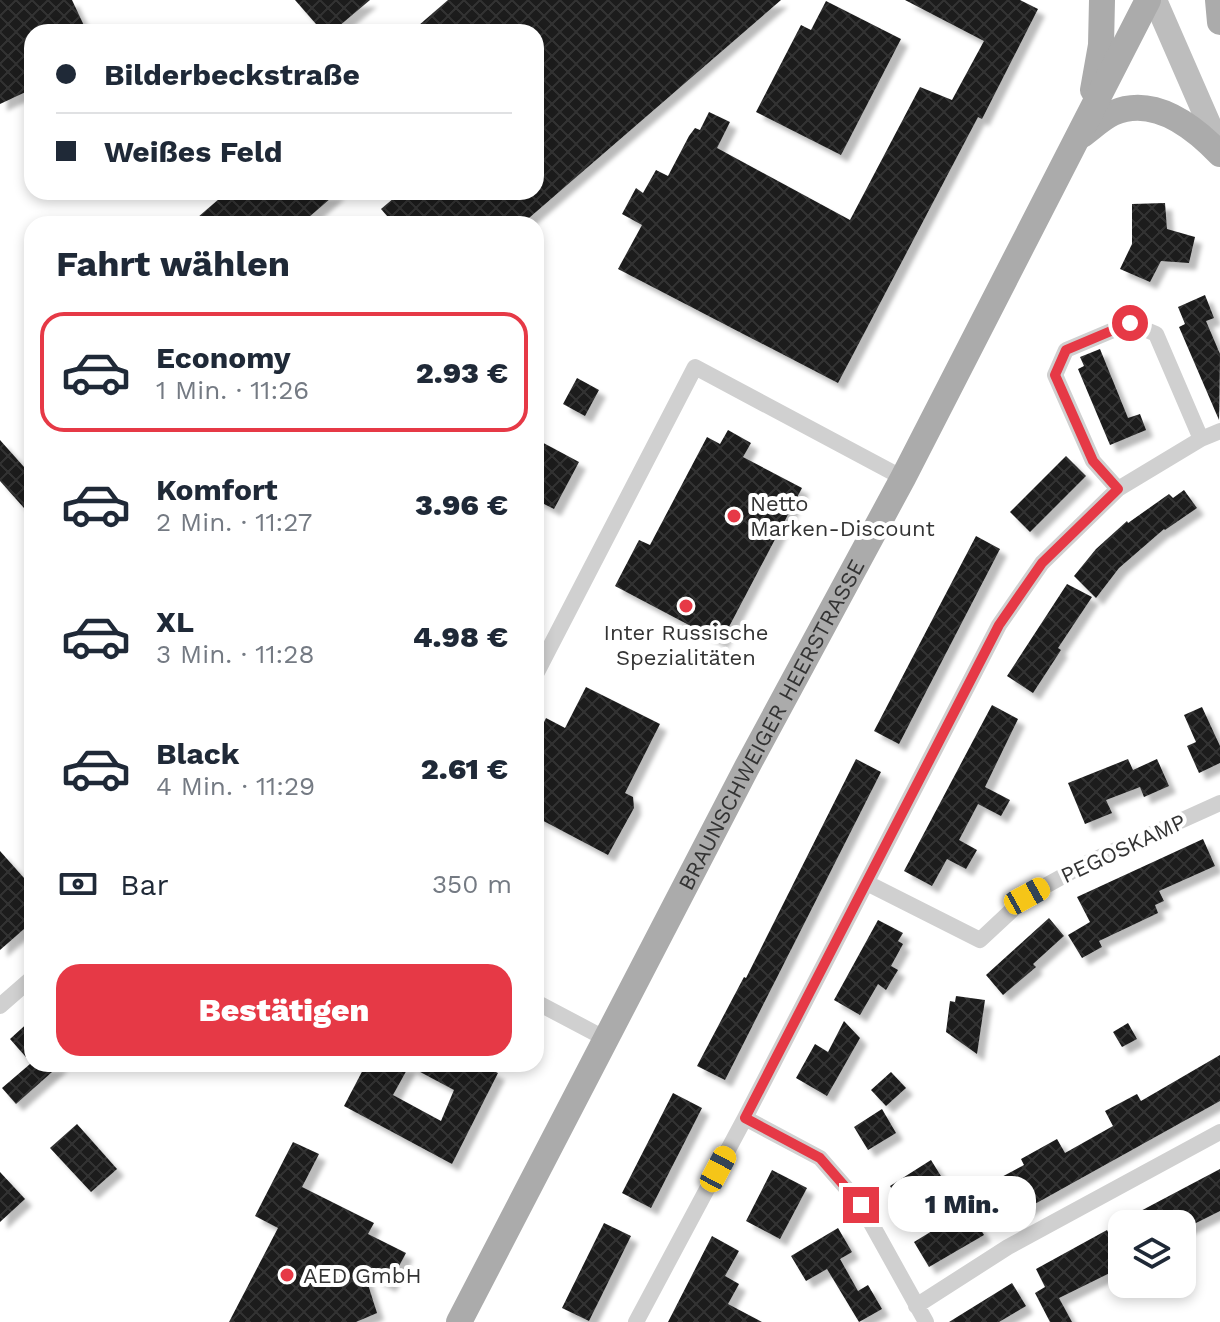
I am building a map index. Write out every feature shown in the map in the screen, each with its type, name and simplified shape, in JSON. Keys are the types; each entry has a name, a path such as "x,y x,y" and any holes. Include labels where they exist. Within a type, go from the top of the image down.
{"main road":[{"path":"1077,139 1095,86 1101,45 1102,0"},
{"name":"BRAUNSCHWEIGER HEERSTRASSE","path":"459,1322 747,767 903,478 1148,0"},
{"path":"1155,0 1220,151"},
{"path":"1218,0 1220,22"},
{"path":"1077,139 1114,113 1143,109 1173,115 1196,129 1220,151"}],"street":[{"path":"1118,489 1093,461 1055,375 1066,350 1130,323 1156,334 1201,439"},
{"path":"544,659 695,367 903,478"},
{"path":"636,1322 745,1118 999,625 1042,563 1118,489 1201,439 1220,431"},
{"name":"PEGOSKAMP","path":"867,883 980,940 1027,896 1087,863 1220,803"},
{"path":"0,1006 24,985"},
{"path":"544,1006 606,1039"},
{"path":"745,1118 820,1158 861,1205 926,1322"},
{"path":"916,1306 1008,1247 1220,1132"}],"building":[{"path":"0,0 72,0 83,24 24,24 24,93 0,104"},
{"path":"295,0 370,0 342,24 316,24"},
{"path":"448,0 781,0 531,216 387,216 381,209 392,200 544,200 544,24 420,24"},
{"path":"905,0 1020,0 1038,9 982,119 978,117 838,383 618,269 642,225 622,214 636,188 643,193 656,170 668,176 689,136 695,128 700,130 709,112 730,122 717,148 850,220 920,87 952,100 984,41"},
{"path":"826,1 901,39 841,155 756,112 801,25 811,30"},
{"path":"218,200 329,200 310,216 199,216"},
{"path":"1165,203 1167,229 1195,237 1189,263 1161,261 1150,282 1120,269 1132,244 1132,204"},
{"path":"1205,295 1214,318 1206,321 1220,354 1219,420 1179,327 1185,324 1178,307"},
{"path":"1100,349 1128,418 1140,414 1146,430 1110,445 1078,369 1084,366 1080,357"},
{"path":"577,378 599,390 585,416 563,404"},
{"path":"728,430 751,443 743,457 802,488 721,642 615,586 639,540 650,545 707,437 720,444"},
{"path":"0,440 24,467 24,508 0,481"},
{"path":"544,443 579,462 554,509 544,504"},
{"path":"1066,456 1086,476 1030,532 1010,512"},
{"path":"1184,490 1197,508 1164,529 1119,568 1096,598 1074,576 1096,549 1127,521 1169,494 1173,498"},
{"path":"976,536 1000,549 899,744 874,731"},
{"path":"1067,584 1092,597 1033,693 1007,676"},
{"path":"586,687 660,724 625,793 633,797 634,808 608,855 544,821 544,722 546,718 565,728"},
{"path":"992,705 1018,719 985,787 1010,800 1001,816 978,804 959,840 977,850 966,869 947,859 932,886 904,871"},
{"path":"1202,707 1220,746 1220,763 1199,773 1187,746 1196,742 1184,715"},
{"path":"856,759 881,772 725,1080 697,1066 746,978"},
{"path":"1128,759 1133,770 1157,759 1169,786 1144,797 1140,787 1106,800 1112,813 1085,824 1068,783"},
{"path":"1203,839 1215,866 1159,891 1164,901 1155,905 1158,913 1099,941 1102,947 1082,958 1068,935 1090,922 1077,897"},
{"path":"0,851 24,878 24,929 0,950"},
{"path":"1049,918 1064,936 1033,964 1036,967 1003,995 986,975"},
{"path":"878,920 903,933 898,941 903,944 891,966 898,970 886,990 878,984 860,1015 834,1000"},
{"path":"956,996 985,1000 977,1054 946,1032 950,1001 955,1002"},
{"path":"844,1021 860,1038 827,1096 796,1078 815,1044 828,1052"},
{"path":"1128,1023 1137,1039 1122,1047 1113,1032"},
{"path":"24,1026 24,1055 10,1039"},
{"path":"1220,1055 1220,1101 1015,1215 1011,1208 1005,1211 996,1193 1002,1191 996,1180 1024,1165 1021,1159 1057,1139 1065,1153 1113,1126 1105,1111 1137,1094 1141,1101"},
{"path":"24,1069 24,1072 52,1072 16,1104 2,1088"},
{"path":"362,1072 406,1072 393,1095 441,1121 454,1090 420,1072 498,1073 452,1164 344,1106"},
{"path":"891,1072 906,1088 886,1106 871,1090"},
{"path":"673,1093 702,1108 651,1208 622,1193"},
{"path":"882,1109 896,1133 868,1150 854,1127"},
{"path":"77,1124 117,1169 91,1192 50,1148"},
{"path":"293,1142 319,1154 302,1187 374,1223 368,1234 406,1253 389,1285 364,1272 377,1313 356,1322 229,1322 278,1228 255,1216"},
{"path":"931,1160 944,1181 903,1206 890,1186"},
{"path":"1220,1169 1220,1211 1196,1223 1196,1210 1142,1210"},
{"path":"772,1170 807,1188 780,1239 746,1221"},
{"path":"0,1172 25,1199 0,1222"},
{"path":"968,1209 984,1235 929,1267 914,1242"},
{"path":"604,1223 631,1236 589,1321 562,1308"},
{"path":"838,1228 852,1252 840,1259 858,1291 868,1285 882,1309 859,1322 827,1269 806,1281 791,1256"},
{"path":"1107,1230 1108,1274 1059,1298 1072,1322 1050,1322 1035,1293 1045,1287 1036,1269"},
{"path":"712,1236 739,1251 725,1276 739,1284 728,1304 762,1322 668,1322"},
{"path":"1012,1283 1026,1306 999,1322 949,1322"}],"place":[{"name":"Netto Marken-Discount","path":"734,516"},
{"name":"Inter Russische Spezialitäten","path":"686,606"},
{"name":"AED GmbH","path":"287,1275"}],"route":[{"path":"861,1205 820,1158 745,1118 999,625 1042,563 1118,489 1093,461 1055,375 1066,350 1130,323"}]}
